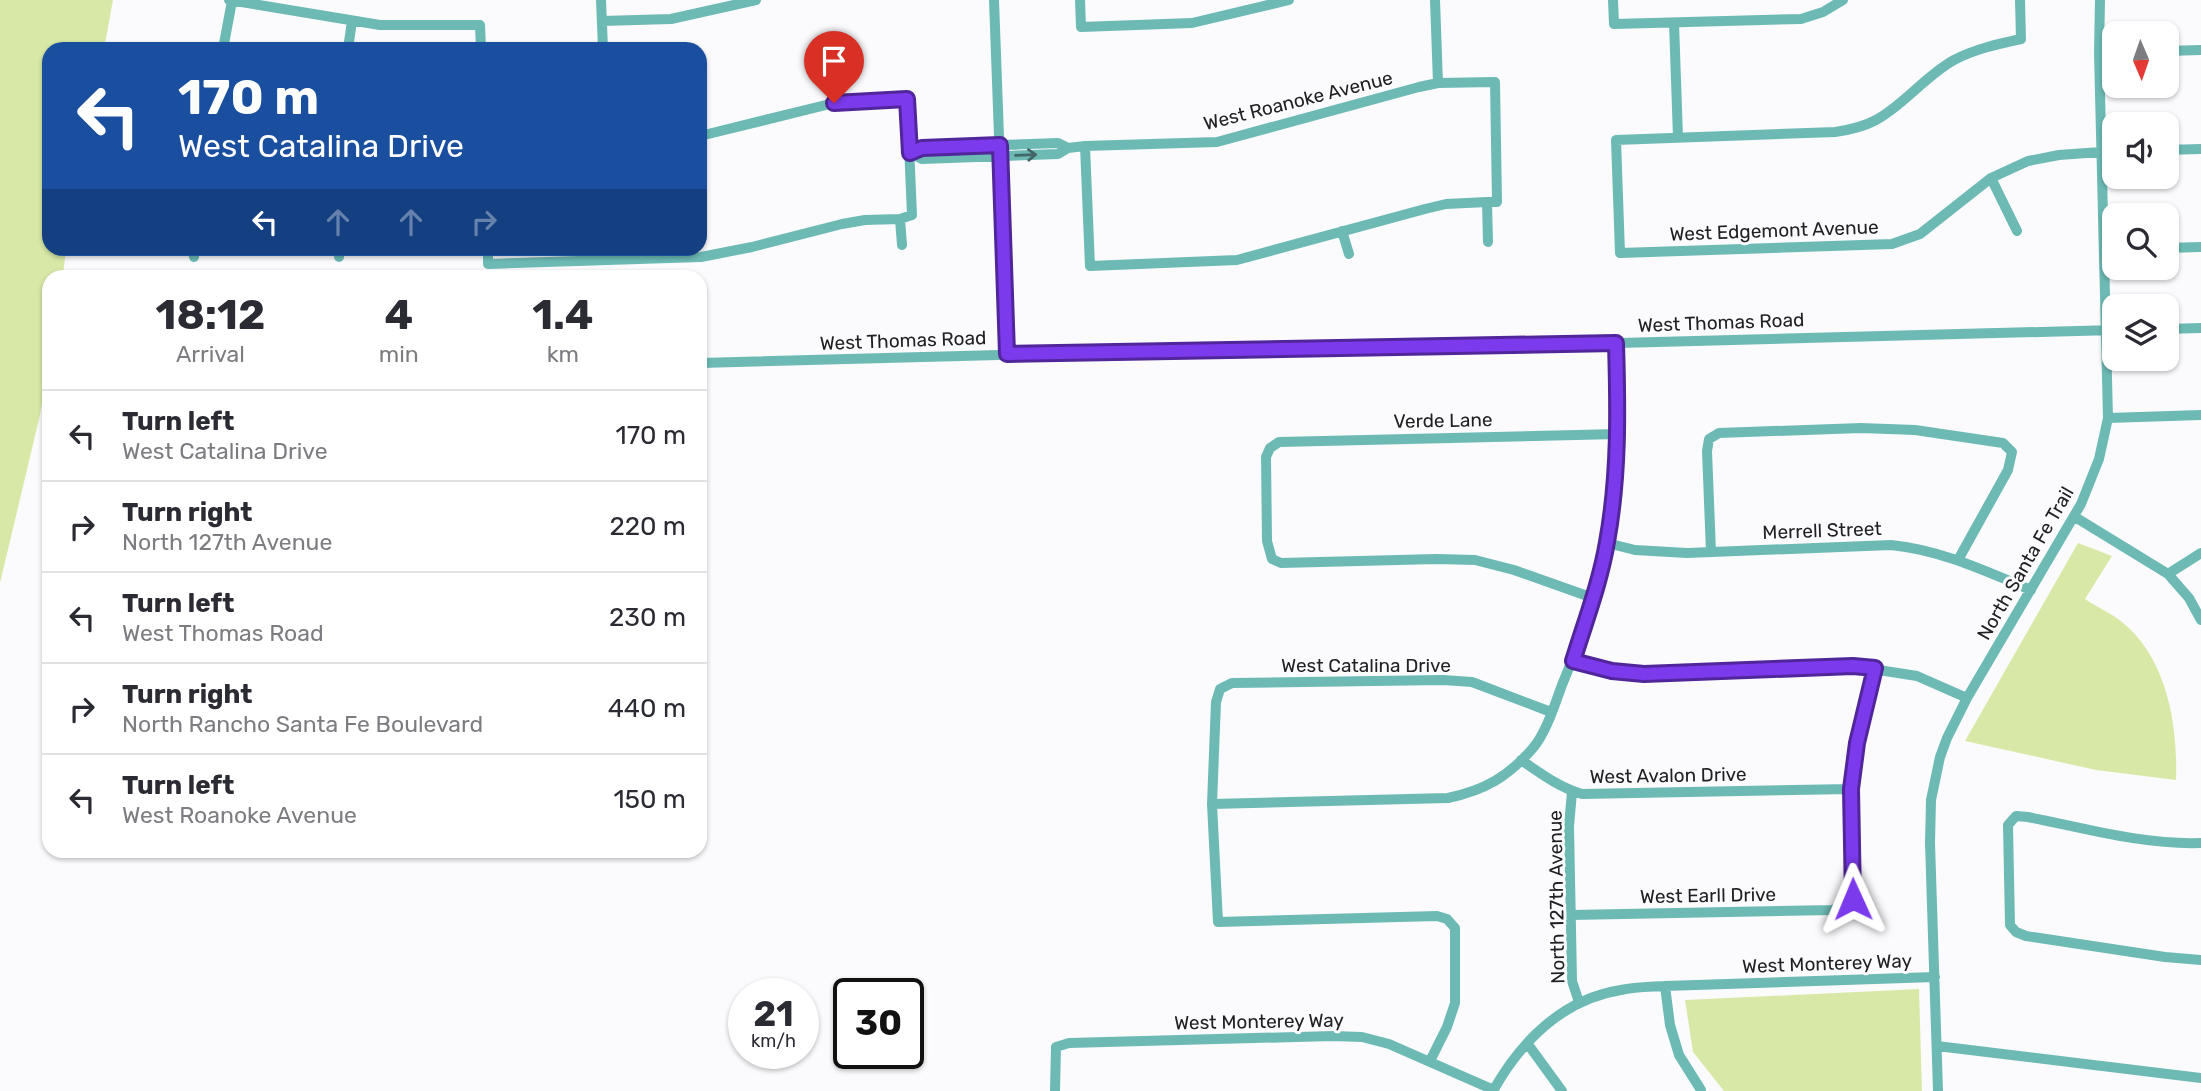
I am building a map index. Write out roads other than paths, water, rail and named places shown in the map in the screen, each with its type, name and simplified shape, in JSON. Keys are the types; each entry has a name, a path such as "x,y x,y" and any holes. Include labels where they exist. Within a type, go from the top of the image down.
{"street":[{"path":"224,42 230,0 395,26 481,25 481,42"},
{"path":"601,0 603,42"},
{"path":"602,21 671,19 756,0"},
{"path":"995,0 1007,354"},
{"path":"1080,0 1081,27 1192,23 1289,0"},
{"path":"1435,0 1438,83"},
{"path":"1613,0 1614,24 1801,19 1823,12 1843,0"},
{"path":"1674,23 1678,137 1835,132 1854,129 1878,120 1955,60 1985,48 2021,39 2020,0"},
{"name":"North Santa Fe Trail","path":"2100,0 2102,152"},
{"path":"349,42 352,21"},
{"path":"2179,51 2201,50"},
{"name":"West Roanoke Avenue","path":"910,153 922,159 1000,150 1058,154 1068,148 1085,146 1217,142 1438,83 1495,82 1497,202 1487,202"},
{"path":"707,134 834,103 907,99 912,215 900,219 842,224 707,256"},
{"name":"West Edgemont Avenue","path":"1678,137 1616,140 1620,253 1892,244 1920,234 1991,178 2028,161 2059,155 2102,152"},
{"path":"1085,146 1090,266 1237,260 1446,204 1487,202 1488,242"},
{"path":"2179,150 2201,149"},
{"path":"1991,178 2017,231"},
{"path":"900,219 902,245"},
{"path":"1342,231 1349,254"},
{"path":"2179,248 2201,247"},
{"path":"488,256 488,264 706,256"},
{"path":"2179,329 2201,328"},
{"name":"West Thomas Road","path":"707,363 2102,330"},
{"path":"1430,1061 1447,1027 1455,1003 1455,928 1447,919 1437,916 1218,922 1212,804 1448,798 1474,792 1498,780 1535,746 1573,661 1607,543 1618,433 1616,343"},
{"name":"North Santa Fe Trail","path":"1938,1091 1930,843 1931,800 1940,757 1967,698 2075,517 2093,476 2108,418 2109,371"},
{"path":"2108,418 2201,415"},
{"path":"1711,552 1707,451 1709,439 1719,433 1861,428 1914,430 2003,443 2012,452 2008,470 1958,560"},
{"name":"Verde Lane","path":"1593,598 1514,570 1475,560 1282,563 1272,559 1267,541 1266,457 1270,448 1279,442 1618,433"},
{"path":"2075,517 2168,574 2189,598 2201,620"},
{"name":"Merrell Street","path":"1607,543 1659,552 1891,545 1910,547 1958,560 2031,590"},
{"path":"2168,574 2201,553"},
{"path":"1573,661 1612,671 1644,674 1853,666 1875,668 1917,676 1967,698"},
{"path":"1851,789 1857,743 1875,668"},
{"name":"West Catalina Drive","path":"1212,804 1216,702 1220,689 1232,683 1443,680 1472,682 1551,712"},
{"name":"West Avalon Drive","path":"1521,760 1572,792 1599,794 1851,789"},
{"name":"West Earll Drive","path":"1571,915 1833,910 1853,899 1851,789"},
{"name":"North 127th Avenue","path":"1572,792 1569,827 1572,981 1580,1002"},
{"path":"2201,843 2179,844 2125,836 2028,817 2016,817 2008,825 2010,925 2015,932 2026,936 2201,960"},
{"name":"West Monterey Way","path":"1055,1091 1056,1047 1069,1043 1334,1035 1362,1037 1389,1044 1494,1090 1527,1043 1552,1020 1580,1002 1620,990 1665,986 1935,977"},
{"path":"1665,986 1670,1025 1679,1055 1701,1090"},
{"path":"1527,1043 1562,1091"},
{"path":"1937,1046 2201,1078"}]}
